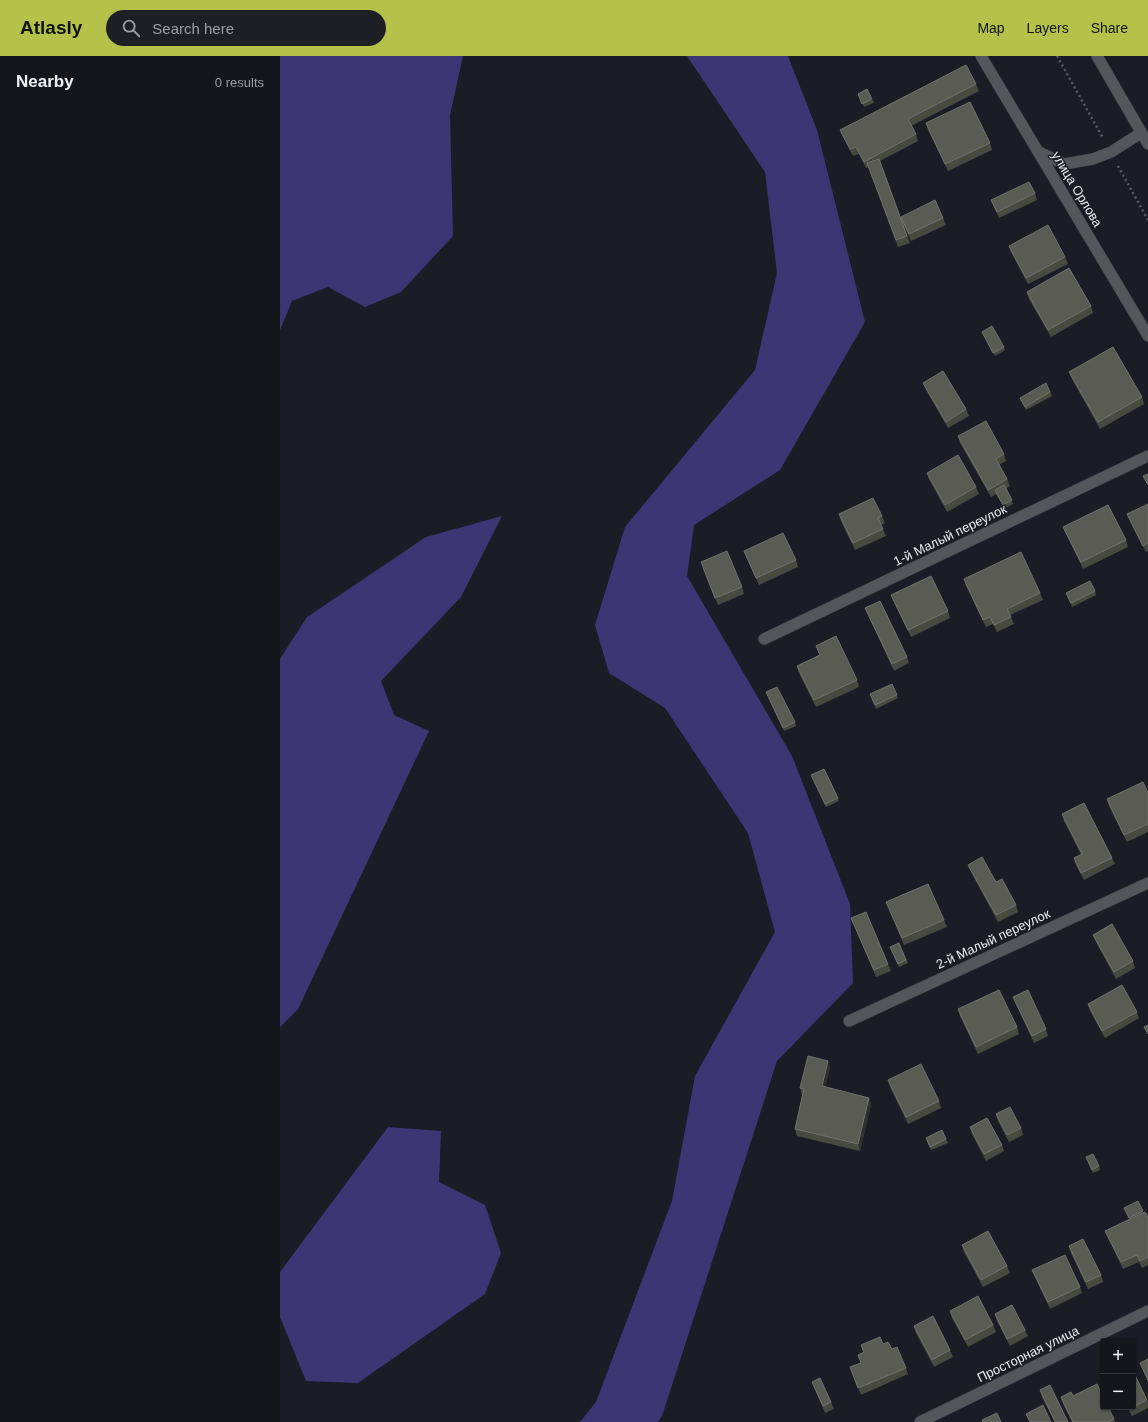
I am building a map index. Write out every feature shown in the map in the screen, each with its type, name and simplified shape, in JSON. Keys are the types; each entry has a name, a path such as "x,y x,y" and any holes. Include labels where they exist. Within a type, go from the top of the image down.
{"street":[{"name":"улица Орлова","path":"981,56 1148,336"},
{"path":"1097,56 1148,144"},
{"path":"1039,152 1064,164 1093,159 1110,152 1141,133"},
{"name":"1-й Малый переулок","path":"764,639 1148,456"},
{"name":"2-й Малый переулок","path":"849,1021 1148,883"},
{"name":"Просторная улица","path":"920,1422 1148,1311"}],"shaded area":[{"path":"280,56 463,56 450,115 453,236 401,292 365,307 328,287 292,301 280,330"},
{"path":"687,56 788,56 817,130 865,322 780,470 694,525 687,576 792,756 850,904 853,983 777,1061 662,1416 658,1422 580,1422 596,1402 672,1201 695,1076 775,932 748,833 665,708 609,673 595,625 625,527 755,370 777,273 765,172"},
{"path":"502,516 461,597 381,681 394,715 429,731 298,1009 280,1027 280,659 307,617 426,537"},
{"path":"388,1127 441,1131 439,1182 485,1205 501,1253 485,1294 358,1383 306,1381 280,1317 280,1272"}],"building":[{"path":"966,65 976,84 908,119 916,134 864,162 856,147 850,149 840,130"},
{"path":"867,89 872,99 862,104 858,94"},
{"path":"970,102 990,143 945,164 926,123"},
{"path":"879,159 907,236 896,240 867,163"},
{"path":"1029,182 1035,193 997,212 991,200"},
{"path":"935,200 943,218 909,234 901,217"},
{"path":"1048,225 1065,257 1026,278 1009,246"},
{"path":"1069,268 1091,306 1048,330 1027,292"},
{"path":"992,326 1004,347 993,353 982,332"},
{"path":"1113,347 1142,397 1098,422 1069,372"},
{"path":"943,371 966,409 946,422 923,383"},
{"path":"1046,383 1050,392 1025,407 1020,398"},
{"path":"986,421 1004,454 996,459 1007,479 988,490 958,436"},
{"path":"958,455 976,487 945,505 927,473"},
{"path":"1148,474 1148,485 1143,476"},
{"path":"1004,485 1012,500 1003,505 995,490"},
{"path":"873,498 882,516 878,518 883,529 853,543 839,514"},
{"path":"1148,504 1148,543 1143,546 1127,514"},
{"path":"1108,505 1126,540 1081,562 1063,527"},
{"path":"783,533 796,560 756,578 744,551"},
{"path":"727,551 742,587 715,598 701,562"},
{"path":"1021,552 1040,593 1007,609 1011,617 994,625 990,617 983,620 964,579"},
{"path":"931,576 948,611 908,630 891,595"},
{"path":"1090,581 1095,591 1071,603 1066,593"},
{"path":"880,601 907,657 892,664 865,608"},
{"path":"836,636 857,680 814,700 797,666 820,655 816,646"},
{"path":"892,684 897,695 875,705 870,694"},
{"path":"777,687 795,722 783,728 766,692"},
{"path":"824,769 838,798 825,804 811,775"},
{"path":"1143,782 1148,793 1148,824 1124,835 1107,799"},
{"path":"1084,803 1112,858 1081,873 1074,858 1082,854 1062,814"},
{"path":"982,857 996,882 1002,879 1016,905 996,915 968,865"},
{"path":"928,884 944,920 902,938 886,902"},
{"path":"866,912 888,964 874,970 851,918"},
{"path":"1112,924 1133,961 1114,972 1093,935"},
{"path":"899,943 906,960 898,964 890,947"},
{"path":"1122,985 1137,1012 1102,1031 1088,1004"},
{"path":"999,990 1017,1027 976,1047 958,1009"},
{"path":"1028,990 1046,1029 1032,1036 1013,997"},
{"path":"1148,1025 1148,1034 1144,1027"},
{"path":"808,1056 828,1061 822,1086 869,1098 858,1144 795,1129 804,1089 800,1088"},
{"path":"921,1064 939,1101 906,1117 888,1080"},
{"path":"1010,1107 1021,1128 1007,1135 996,1114"},
{"path":"987,1118 1002,1145 984,1154 970,1127"},
{"path":"942,1130 946,1139 930,1147 926,1138"},
{"path":"1093,1154 1099,1166 1092,1170 1086,1157"},
{"path":"1138,1201 1143,1211 1129,1218 1124,1208"},
{"path":"1145,1212 1148,1217 1148,1257 1140,1261 1137,1255 1121,1262 1105,1231"},
{"path":"988,1231 1007,1266 981,1280 962,1245"},
{"path":"1083,1239 1101,1275 1086,1282 1069,1246"},
{"path":"1065,1255 1080,1287 1048,1302 1032,1270"},
{"path":"978,1296 993,1325 965,1340 950,1311"},
{"path":"1012,1305 1025,1330 1007,1339 995,1314"},
{"path":"933,1316 950,1350 932,1360 914,1326"},
{"path":"880,1337 883,1344 888,1342 892,1349 897,1347 906,1368 858,1388 850,1367 861,1363 858,1355 864,1352 861,1345"},
{"path":"1148,1359 1148,1380 1140,1363"},
{"path":"1136,1377 1147,1400 1136,1406"},
{"path":"820,1378 831,1402 823,1406 812,1382"},
{"path":"1097,1384 1100,1390 1100,1410 1110,1410 1114,1419 1108,1422 1073,1422 1061,1397 1071,1392 1073,1396"},
{"path":"1050,1385 1068,1422 1055,1422 1040,1390"},
{"path":"1043,1405 1051,1422 1030,1422 1026,1414"},
{"path":"997,1413 1001,1422 983,1422 982,1420"}]}
